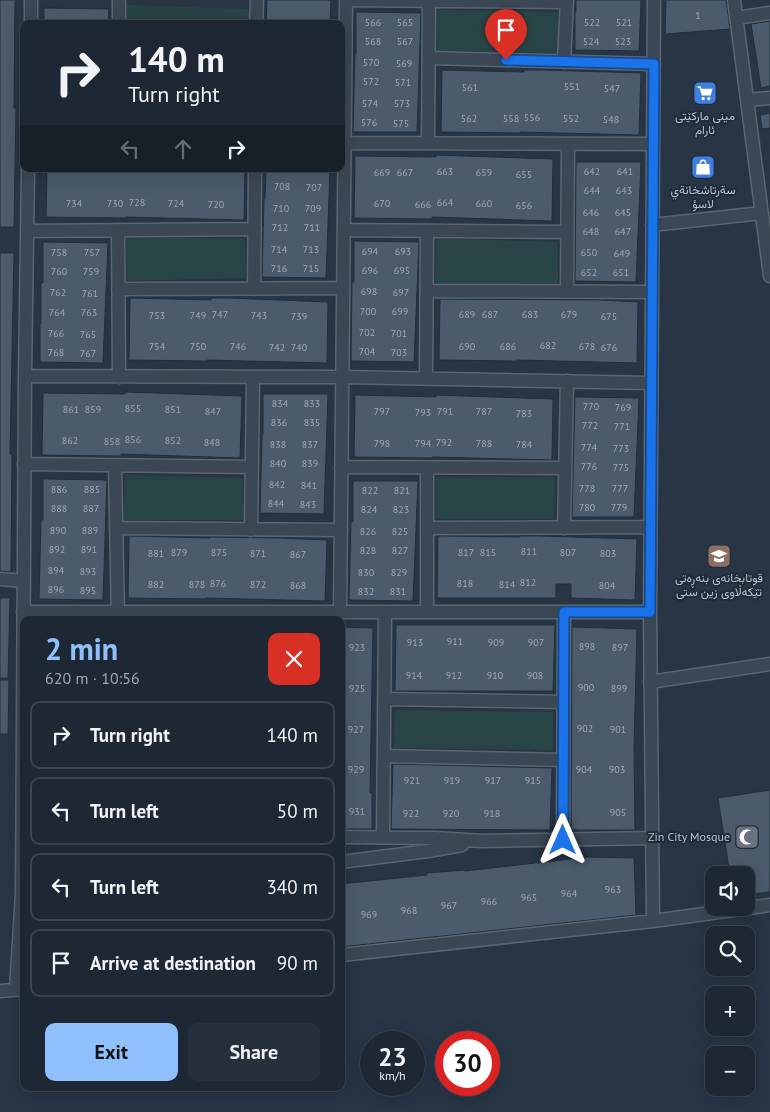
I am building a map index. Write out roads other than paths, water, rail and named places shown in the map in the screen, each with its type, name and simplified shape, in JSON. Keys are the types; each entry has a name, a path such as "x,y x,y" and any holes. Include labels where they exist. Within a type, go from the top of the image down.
{"street":[{"path":"30,20 31,0"},
{"path":"119,0 119,20"},
{"path":"256,20 257,0"},
{"path":"345,20 346,0 567,1 564,62"},
{"path":"653,921 650,527 654,0"},
{"path":"734,0 769,254 770,276"},
{"path":"428,143 429,1"},
{"path":"736,18 770,14"},
{"path":"429,58 654,64"},
{"path":"747,100 770,98"},
{"path":"345,143 653,144"},
{"path":"567,291 568,144"},
{"path":"23,616 24,376 28,172"},
{"path":"254,289 256,172"},
{"path":"340,612 343,172"},
{"path":"652,225 762,213"},
{"path":"27,231 254,229"},
{"path":"118,230 119,377"},
{"path":"344,230 567,232"},
{"path":"426,379 427,231"},
{"path":"118,289 343,288"},
{"path":"427,291 652,292"},
{"path":"24,376 342,377 651,383"},
{"path":"251,530 253,377"},
{"path":"564,528 567,381"},
{"path":"24,464 252,467"},
{"path":"115,465 118,616"},
{"path":"342,467 565,468"},
{"path":"427,468 427,612"},
{"path":"427,528 650,527"},
{"path":"116,528 341,530"},
{"path":"0,580 23,581"},
{"path":"23,612 118,616 300,616 340,612 650,612"},
{"path":"383,838 386,612"},
{"path":"563,840 564,612"},
{"path":"650,682 770,664"},
{"path":"384,700 563,702"},
{"path":"384,756 563,760"},
{"path":"345,837 434,838 483,841 653,838"},
{"path":"345,861 428,851 483,841"},
{"path":"345,955 653,921 770,905"},
{"path":"0,991 20,989"}],"place":[{"name":"مينی ماركێتی ئارام","path":"705,93"},
{"name":"سةرتاشخانةي لاسؤ","path":"703,167"},
{"name":"قوتابخانەی بنەڕەتی تێکەڵاوی زین ستی","path":"719,556"},
{"name":"Zin City Mosque","path":"747,837"}]}
